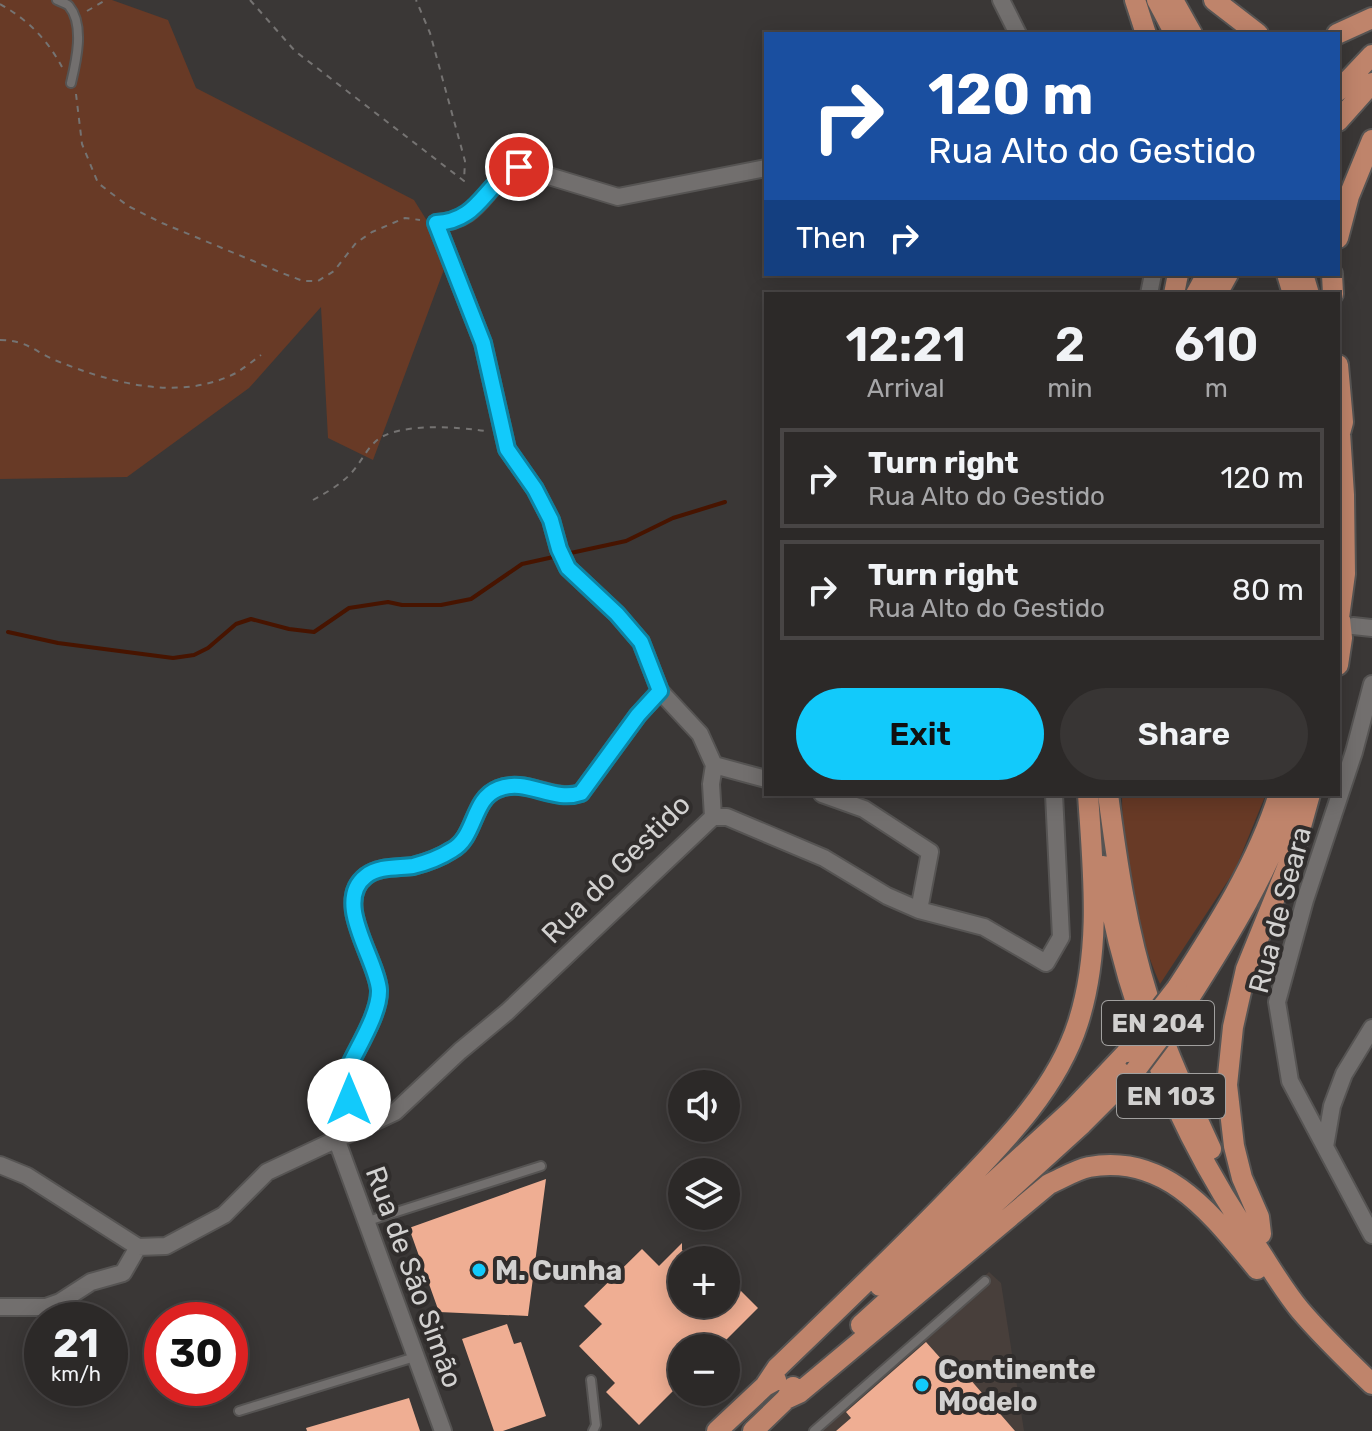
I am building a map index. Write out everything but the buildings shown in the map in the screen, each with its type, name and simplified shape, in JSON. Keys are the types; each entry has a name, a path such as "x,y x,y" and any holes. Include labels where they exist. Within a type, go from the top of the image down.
{"main road":[{"path":"1135,0 1145,32"},
{"path":"1157,0 1174,32"},
{"path":"1173,0 1191,32"},
{"path":"1214,0 1255,32"},
{"path":"1340,33 1372,18"},
{"path":"1340,89 1372,55"},
{"path":"1340,119 1372,83"},
{"path":"1340,230 1349,196 1372,140"},
{"path":"1340,388 1343,422 1340,430"},
{"path":"1340,445 1345,574 1340,652"},
{"path":"765,1386 777,1368 1000,1146 1049,1084 1078,1024 1092,958 1095,913 1088,796"},
{"name":"EN 103","path":"1095,796 1115,932 1134,1002 1161,1074 1199,1156 1235,1217 1299,1309 1372,1384"},
{"name":"EN 204","path":"1108,796 1129,930 1148,997 1172,1064 1212,1151 1261,1234"},
{"path":"1182,995 1254,858 1278,796"},
{"path":"786,1399 794,1386 1082,1124 1235,928 1260,880 1294,796"},
{"name":"EN 103","path":"1309,796 1295,848 1246,969 1233,1027 1227,1085 1234,1146 1242,1178 1259,1217 1261,1234 1303,1293 1372,1370"},
{"path":"717,1431 765,1386 795,1365 1074,1108 1131,1062"},
{"path":"753,1431 786,1399 811,1384 1049,1184 1085,1168 1122,1164 1158,1174 1190,1196 1226,1232 1285,1301 1299,1309"}],"street":[{"path":"1001,0 1017,32"},
{"path":"436,223 452,222 467,215 509,172 519,167 618,197 764,168"},
{"name":"Rua do Gestido","path":"138,1247 166,1246 224,1215 267,1172 395,1112 507,1012 713,817 711,784 714,765 700,734 660,691 641,642 617,614 568,568 551,520 535,489 507,449 483,343 436,223"},
{"path":"1344,623 1372,628"},
{"name":"Rua de Seara","path":"1340,794 1372,684"},
{"path":"362,1130 343,1080 372,1018 379,991 353,908 355,891 365,877 380,869 416,865 455,849 468,836 483,801 496,789 517,784 569,797 581,793 638,715 660,691"},
{"path":"714,765 764,778"},
{"path":"835,796 867,801 930,852 919,910"},
{"path":"713,817 727,817 824,858 887,896 919,910 984,927 1046,963 1061,937 1054,796"},
{"name":"Rua de Seara","path":"1339,796 1305,900 1277,1002 1290,1081 1372,1235"},
{"path":"1325,1147 1332,1106 1344,1074 1372,1028"},
{"name":"Rua de São Simão","path":"337,1141 443,1431"},
{"path":"0,1165 27,1176 138,1247 123,1273 91,1282 60,1302 46,1307 0,1307"}],"lane":[{"path":"57,0 68,6 76,25 77,58 71,83"},
{"path":"368,1221 541,1166"},
{"path":"814,1431 985,1281"},
{"path":"239,1411 415,1357"},
{"path":"591,1380 596,1425 593,1431"}],"path":[{"path":"74,19 106,0"},
{"path":"250,0 295,51 464,181 465,161 430,33 416,0"},
{"path":"0,4 26,19 51,47 76,90 82,144 98,183 139,212 303,281 318,281 334,271 356,243 389,223 405,218 436,223"},
{"path":"0,340 34,347 50,358 85,372 156,388 191,388 236,373 261,355"},
{"path":"313,500 339,485 353,472 378,439 393,434 413,429 460,427 487,432 505,440"}],"shaded area":[{"path":"0,0 112,0 168,20 196,88 414,200 449,256 373,460 328,438 321,307 249,388 127,477 0,479"},
{"path":"1122,796 1265,796 1235,870 1160,984 1137,915 1124,843"},
{"name":"Continente Modelo","path":"989,1272 1001,1283 1024,1431 807,1431"}],"waterway":[{"path":"566,554 626,541 673,518 725,502"},
{"path":"8,632 58,643 173,658 194,655 208,648 236,624 251,619 314,632 349,608 388,602 441,605 471,599 522,564 558,556"}],"place":[{"name":"M. Cunha","path":"479,1270"},
{"name":"Continente Modelo","path":"922,1385"}],"route":[{"path":"349,1100 343,1080 372,1018 379,991 353,908 355,891 365,877 380,869 416,865 455,849 468,836 483,801 496,789 517,784 569,797 581,793 638,715 660,691 641,642 617,614 568,568 551,520 535,489 507,449 483,343 436,223 452,222 467,215 509,172 519,167"}]}
